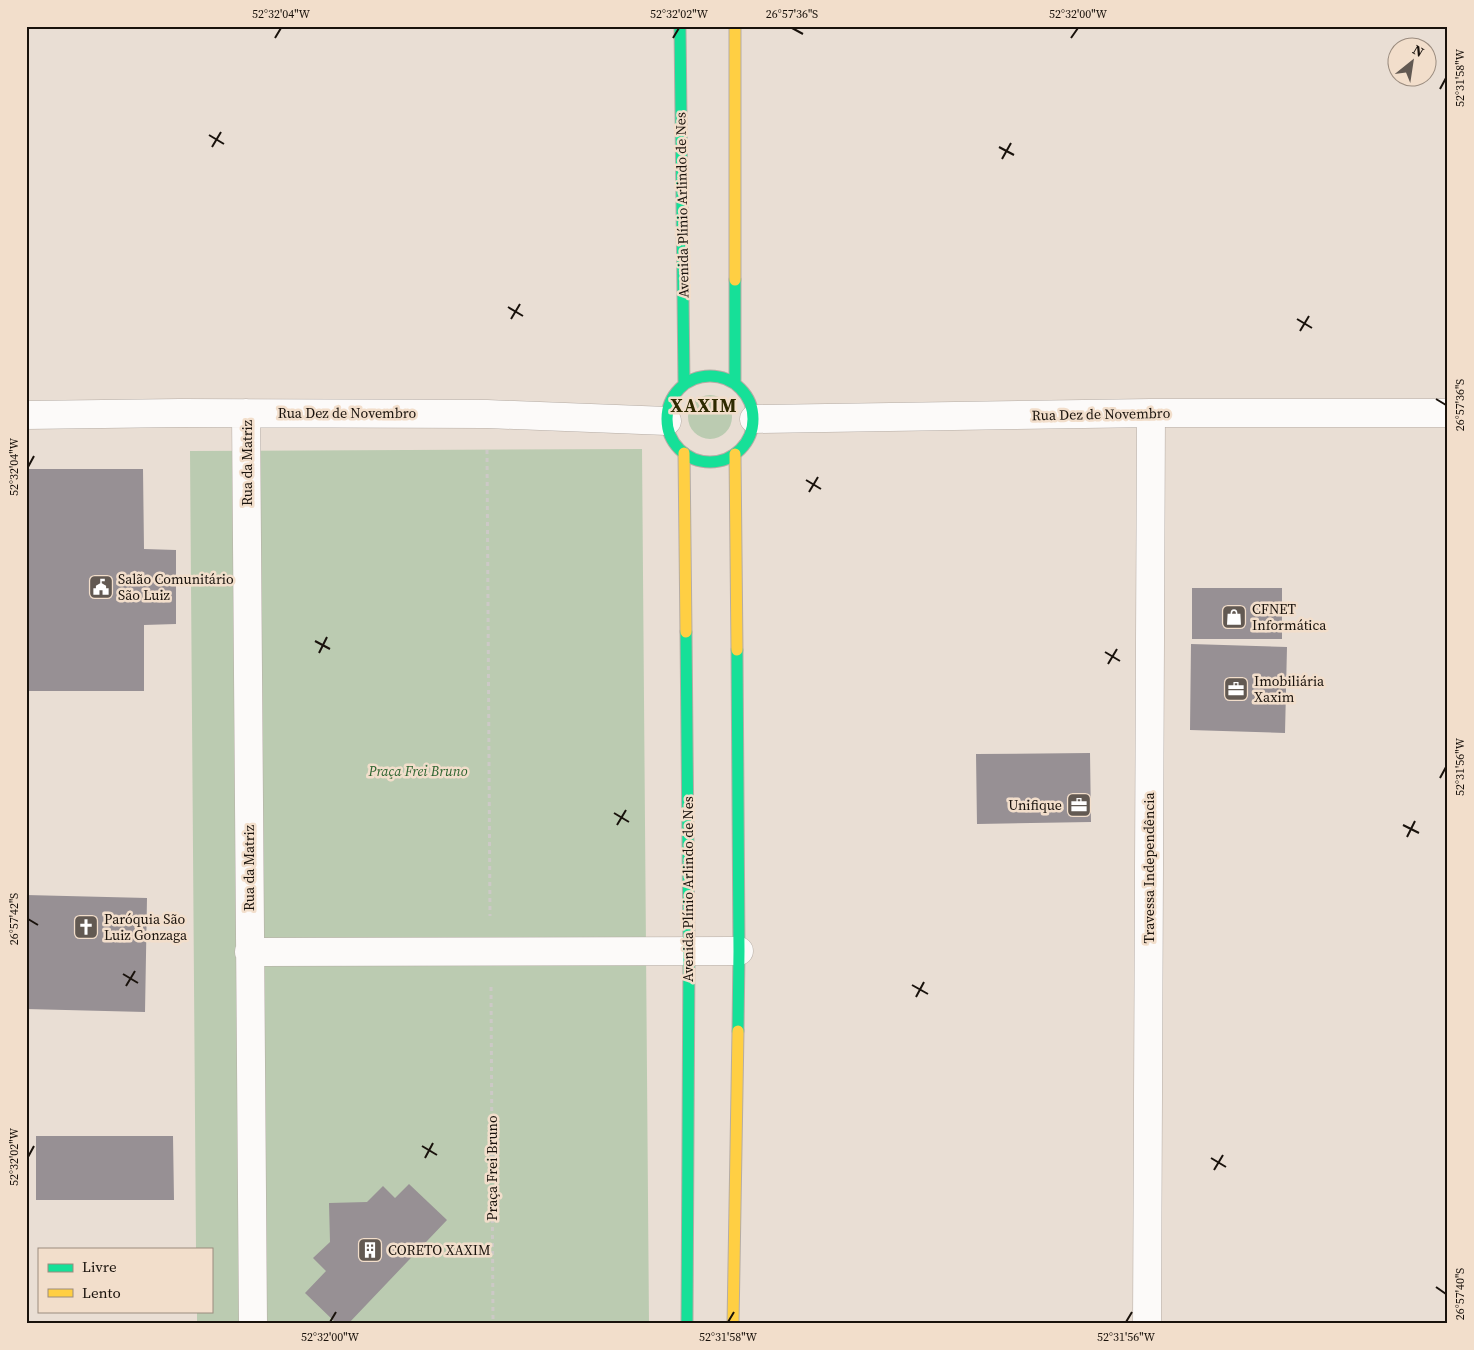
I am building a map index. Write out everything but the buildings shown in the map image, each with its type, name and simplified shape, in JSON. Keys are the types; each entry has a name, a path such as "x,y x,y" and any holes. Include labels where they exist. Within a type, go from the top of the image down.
{"main road":[{"name":"Avenida Plínio Arlindo de Nes","path":"680,26 684,384"},
{"path":"735,26 736,383"},
{"path":"708,375 722,377 736,383 745,393 751,405 754,419 752,432 745,445 735,454 723,460 710,462 696,460 684,453 674,442 667,421 671,399 684,384 693,379 708,375"},
{"name":"Avenida Plínio Arlindo de Nes","path":"684,453 689,950 687,1324"},
{"path":"734,1324 739,951 735,454"}],"street":[{"name":"Rua Dez de Novembro","path":"26,415 246,413 487,414 667,421"},
{"name":"Rua da Matriz","path":"246,413 253,1324"},
{"name":"Rua Dez de Novembro","path":"754,419 1151,413 1448,413"},
{"name":"Travessa Independência","path":"1147,1324 1151,413"},
{"path":"250,952 739,951"}],"path":[{"name":"Praça Frei Bruno","path":"487,414 493,1324"}],"green space":[{"path":"714,395 726,401 731,408 731,426 726,433 719,438 706,439 698,436 691,429 688,413 691,405 698,398"},
{"name":"Praça Frei Bruno","path":"642,449 649,1324 197,1324 197,1312 212,1312 212,1248 196,1248 190,451"}],"traffic: fast":[{"path":"680,26 684,384"},
{"path":"735,280 735,383"},
{"path":"710,376 726,379 734,383 746,395 750,403 753,419 750,435 746,443 734,455 726,459 710,462 694,459 686,455 674,443 670,435 667,419 670,403 674,395 686,383 694,379 710,376"},
{"path":"686,632 689,951 687,1324"},
{"path":"737,650 738,1031"}],"traffic: slow":[{"path":"735,26 735,280"},
{"path":"684,453 686,632"},
{"path":"735,454 737,650"},
{"path":"733,1324 738,1031"}],"place":[{"name":"Salão Comunitário São Luiz","path":"101,587"},
{"name":"CFNET Informática","path":"1234,617"},
{"name":"Imobiliária Xaxim","path":"1236,689"},
{"name":"Unifique","path":"1079,805"},
{"name":"Paróquia São Luiz Gonzaga","path":"86,927"},
{"name":"CORETO XAXIM","path":"370,1250"}],"district":[{"name":"XAXIM","path":"704,405"}]}
